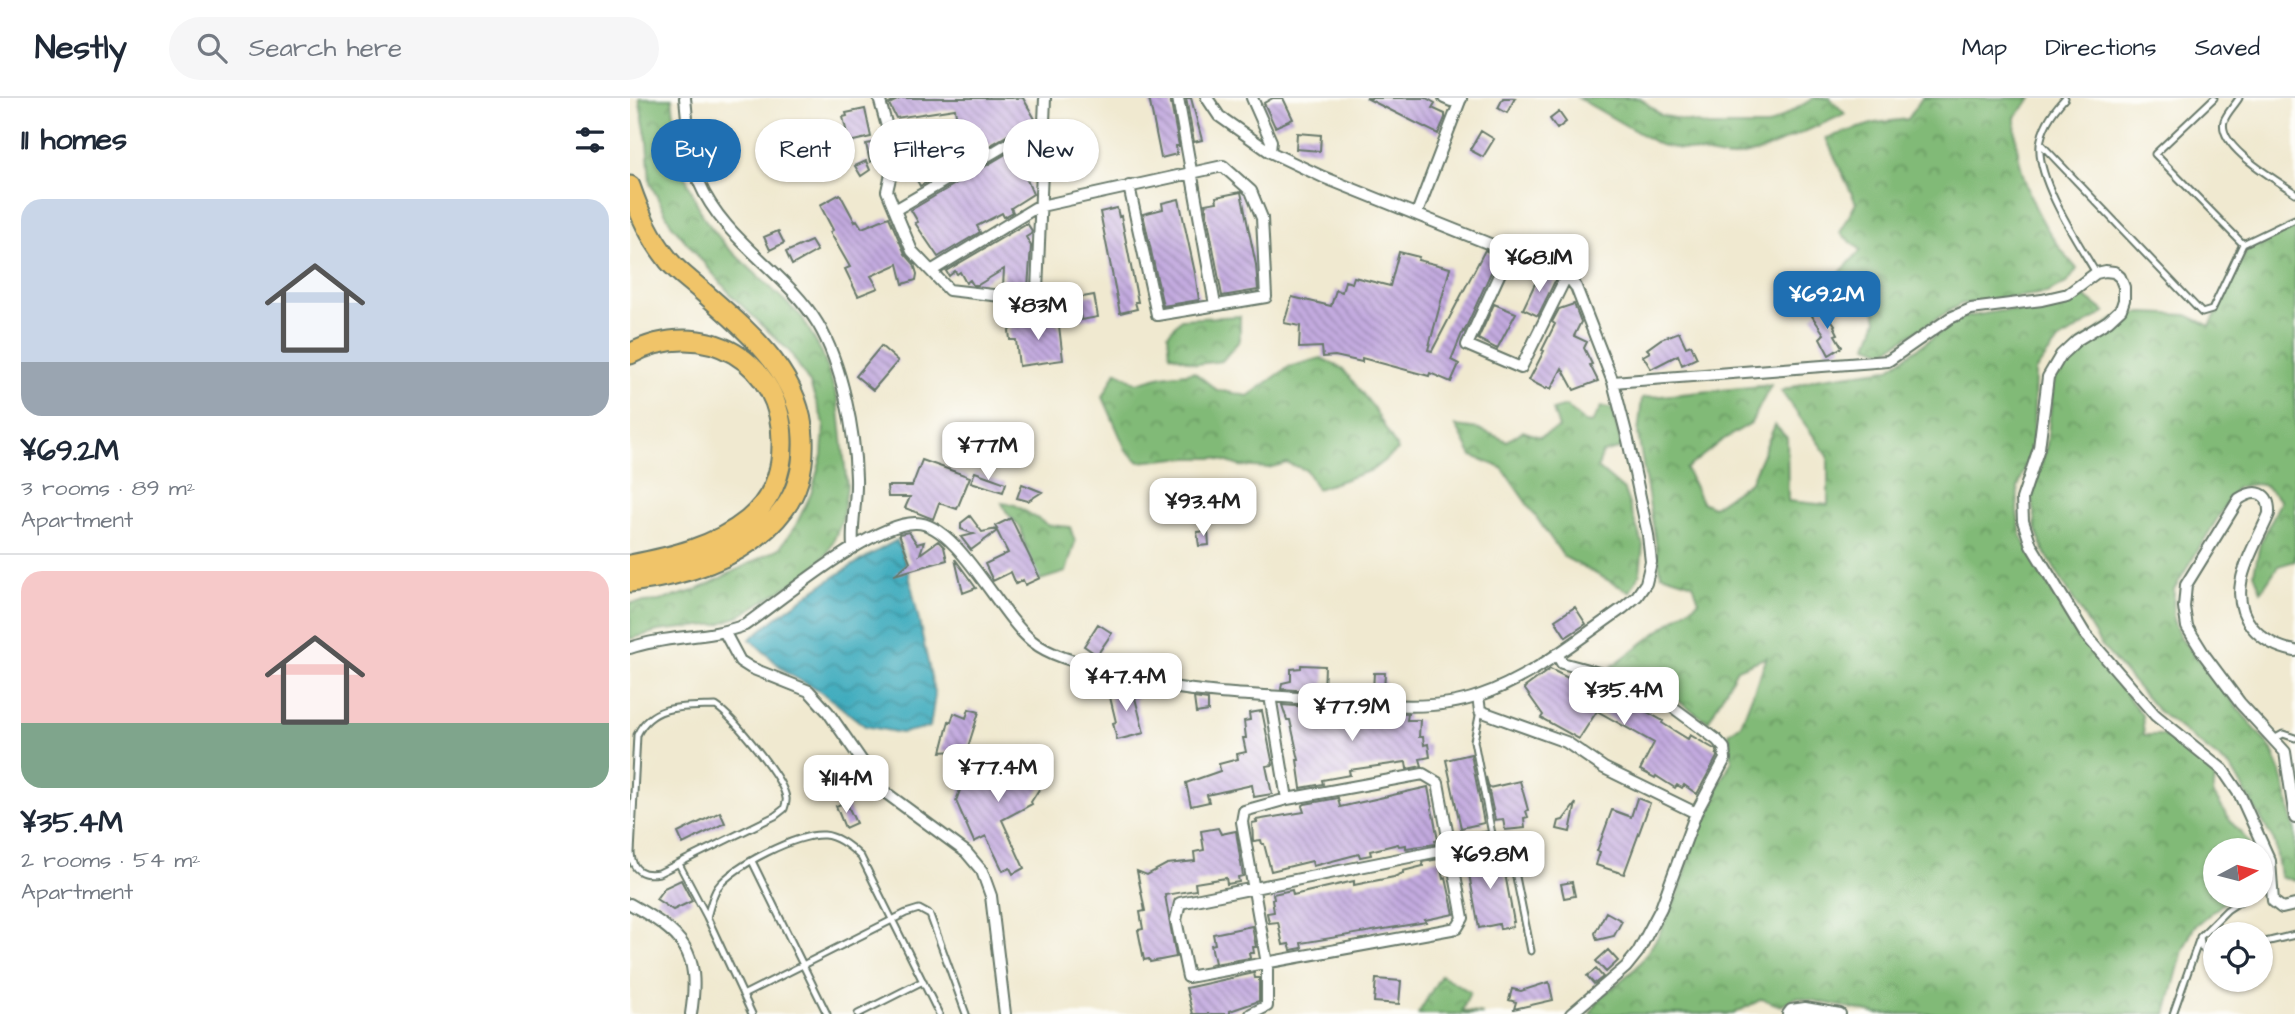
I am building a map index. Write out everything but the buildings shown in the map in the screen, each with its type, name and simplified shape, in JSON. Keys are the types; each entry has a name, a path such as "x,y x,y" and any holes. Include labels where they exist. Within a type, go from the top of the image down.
{"highway":[{"path":"630,186 642,221 670,263 764,349 777,367 796,400 803,428 804,452 800,476 790,499 774,522 747,545 721,560 691,570 630,582"},
{"path":"630,355 656,344 678,341 701,341 723,346 743,358 759,374 772,393 780,414 783,433 777,481 765,502 750,519 729,534 703,545 667,558 630,565"}],"street":[{"path":"685,98 691,150 699,182 743,244 800,298 819,326 838,372 850,423 856,478 853,547"},
{"path":"879,98 893,148 894,161 887,191 912,251 950,290 1027,299 1037,291 1042,182"},
{"path":"1044,119 1045,98"},
{"path":"1178,98 1215,305"},
{"path":"630,648 725,633 745,625 853,547 895,527 919,522 937,529 958,548 1020,631 1034,644 1053,653 1166,686 1416,706 1478,696 1557,654 1637,596 1646,583 1651,562 1628,440 1613,382 1576,287 1567,275 1323,177 1270,152 1219,117 1207,98"},
{"path":"1252,98 1271,141 1270,152"},
{"path":"1444,98 1451,101 1461,98"},
{"path":"1417,213 1461,98"},
{"path":"895,210 1003,147"},
{"path":"931,271 1041,206 1129,186 1223,166 1251,191 1262,218 1266,297 1157,315 1129,186"},
{"path":"1510,251 1467,345 1521,368 1567,275"},
{"path":"1613,382 1888,361 1950,318 1971,309 2068,294 2096,273 2114,272 2120,277 2124,287 2121,309 2108,321 2077,340 2061,355 2048,377 2039,448 2022,499 2023,520 2031,545 2085,634 2155,715 2223,771 2240,795 2260,838"},
{"path":"2295,651 2267,641 2242,613 2239,596 2241,580 2269,514 2270,504 2260,493 2249,493 2239,499 2186,585 2184,607 2187,627 2205,656 2241,703 2285,751 2295,818"},
{"path":"725,633 740,661 809,691 828,712 882,790 966,852 982,871 991,896 1005,1014"},
{"path":"1557,654 1562,663 1643,685 1717,740 1724,748 1725,759 1696,813 1661,908 1638,952 1626,967 1572,1014"},
{"path":"1270,696 1287,799"},
{"path":"1478,696 1480,711 1566,741 1604,768 1696,813"},
{"path":"1251,1014 1267,1006 1267,964 1255,887 1242,822 1244,811 1287,799 1423,774 1438,783 1463,919 1457,928 1267,964 1188,977 1176,920 1180,903 1255,887 1439,851 1449,845"},
{"path":"2273,901 2283,908 2295,905"},
{"path":"630,904 669,929 680,939 688,952 695,977 691,1014"},
{"path":"1788,1014 1791,1010 1805,1008 1840,1014"}],"lane":[{"path":"2065,98 2051,114 2040,143 2040,165 2061,211 2096,273"},
{"path":"2214,98 2155,154 2243,244"},
{"path":"2239,98 2224,121 2225,136 2236,150 2295,193"},
{"path":"2040,143 2202,313 2212,310 2243,244 2295,219"},
{"path":"716,706 728,714 743,732 780,784 786,798 784,809 679,864 647,875 638,872 632,862 637,735 643,723 653,714 665,710 716,706"},
{"path":"1480,711 1474,741 1492,834 1512,857 1531,951"},
{"path":"2274,739 2283,734 2295,738"},
{"path":"1449,845 1456,841 1492,834"},
{"path":"707,917 716,890 726,877 752,861 804,838 825,835 847,844 861,857 939,1014"},
{"path":"752,861 827,1014"},
{"path":"679,864 752,1014"},
{"path":"2173,1014 2200,937 2229,908"},
{"path":"743,995 919,909 930,915 966,1014"},
{"path":"2273,940 2295,935"},
{"path":"2200,937 2203,949"},
{"path":"858,1014 923,981"}],"green space":[{"path":"639,98 672,98 675,119 651,119 651,182 688,182 703,217 727,247 802,317 822,353 838,400 847,486 842,521 828,553 809,573 739,616 719,624 658,631 630,639 630,603 659,601 697,590 780,548 796,525 811,494 822,455 824,424 810,384 790,352 732,296 671,224 650,183 647,140"},
{"path":"1578,98 1640,98 1661,115 1709,126 1767,126 1814,98 1830,98 1845,114 1758,152 1729,158 1660,145"},
{"path":"1922,98 2032,98 2015,117 2016,139 2024,179 2040,217 2077,269 2068,282 2047,293 1961,304 1884,351 1868,345 1877,320 1873,301 1848,295 1836,277 1861,250 1840,233 1856,203 1826,138 1875,123 1908,119"},
{"path":"2295,223 2295,561 2278,566 2261,591 2254,573 2260,544 2281,501 2261,485 2251,484 2236,488 2174,589 2173,620 2180,637 2272,750 2283,779 2295,832 2295,881 2280,876 2273,838 2232,769 2158,711 2101,645 2044,551 2036,528 2032,497 2047,444 2054,376 2082,340 2122,314 2187,315 2210,326 2247,250"},
{"path":"2083,295 2105,312 2058,341 2035,371 2033,446 2018,487 2017,512 2021,535 2074,630 2142,715 2144,735 2163,735 2216,772 2213,793 2231,822 2245,838 2203,838 2203,908 2217,908 2194,927 2183,950 2166,1014 1878,1014 1797,997 1781,1006 1762,999 1733,1014 1590,1014 1600,998 1637,967 1657,938 1680,890 1702,819 1732,760 1729,733 1741,724 1767,657 1737,669 1708,722 1651,681 1611,667 1699,601 1693,584 1661,574 1638,434 1642,398 1771,385 1751,423 1721,441 1686,469 1702,502 1713,507 1751,481 1775,425 1787,438 1788,501 1828,505 1828,456 1781,391 1815,379 1888,369 1961,318 2000,311 2040,309"},
{"path":"1240,316 1240,340 1222,361 1197,364 1170,354 1168,334 1181,319"},
{"path":"1321,358 1343,369 1373,407 1398,450 1372,470 1317,489 1306,470 1287,463 1268,468 1239,466 1216,458 1139,462 1126,450 1103,397 1116,371 1137,383 1162,376 1194,372 1217,390 1248,396 1289,367"},
{"path":"1566,406 1584,422 1592,423 1601,407 1612,408 1622,448 1602,453 1598,468 1624,490 1643,545 1640,573 1630,592 1564,557 1502,468 1472,456 1456,426 1479,429 1507,441 1523,431 1540,437 1559,428 1553,410"},
{"path":"1002,503 1015,505 1048,525 1070,527 1075,542 1066,572 1040,580 1028,562 1021,528"},
{"path":"1441,975 1470,992 1462,1011 1483,1014 1418,1014"}],"water":[{"path":"897,540 908,570 935,695 930,727 901,733 865,726 824,694 787,673 750,639 821,586"}]}
